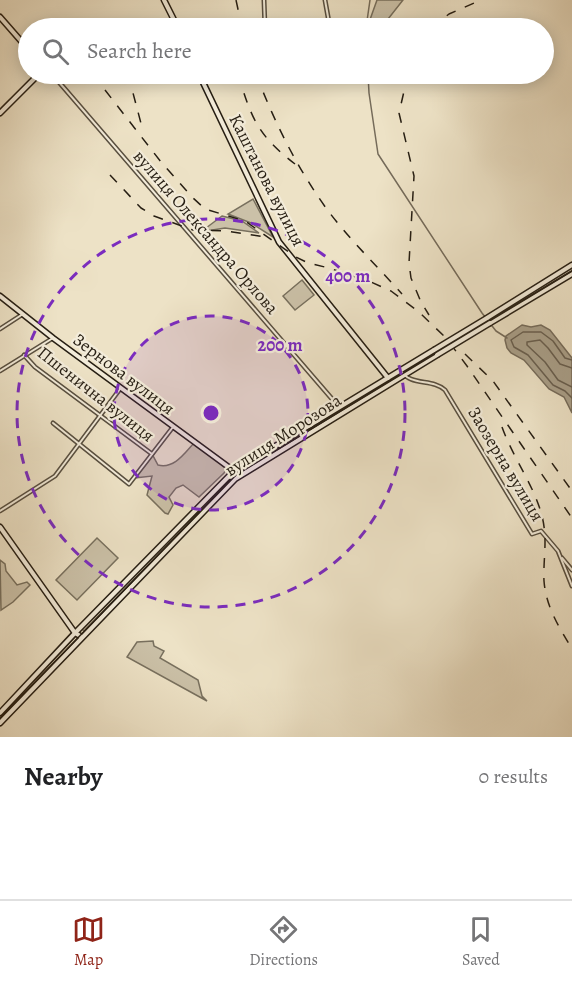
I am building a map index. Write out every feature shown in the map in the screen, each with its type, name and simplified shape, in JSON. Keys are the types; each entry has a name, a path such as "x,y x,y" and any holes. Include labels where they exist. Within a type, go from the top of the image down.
{"main road":[{"path":"164,0 173,18"},
{"path":"0,17 18,38"},
{"path":"0,113 29,84"},
{"name":"Каштанова вулиця","path":"204,84 279,242 388,378"},
{"name":"вулиця Морозова","path":"0,713 234,471 572,265"},
{"name":"вулиця Морозова","path":"0,723 235,479 572,274"},
{"name":"Зернова вулиця","path":"0,296 53,338 234,471"},
{"path":"315,422 318,428"},
{"path":"244,464 247,470"},
{"path":"0,527 75,633 82,637"}],"street":[{"path":"264,0 265,18"},
{"path":"325,0 324,7 327,18"},
{"name":"вулиця Олександра Орлова","path":"61,84 339,407"},
{"path":"0,329 23,314"},
{"path":"0,371 53,338"},
{"name":"Пшенична вулиця","path":"24,356 35,367 152,454"},
{"path":"400,370 404,376"},
{"name":"Заозерна вулиця","path":"404,376 416,382 436,384 445,390 532,534 542,531 560,556 572,586"},
{"path":"0,511 55,476 121,388"},
{"path":"53,423 129,484 173,427"},
{"path":"560,556 572,570"}],"shaded area":[{"path":"377,0 403,0 389,18 371,18"},
{"path":"253,199 273,237 251,223 228,214"},
{"path":"222,216 242,221 259,233 225,228 206,231 206,228"},
{"path":"572,267 572,272 405,373 403,370"},
{"path":"302,280 314,295 295,310 283,296"},
{"path":"194,443 227,467 224,473 199,497 183,485 176,488 169,497 173,505 168,514 165,513 147,495 152,476 134,478 152,454 158,465 169,465 178,460"},
{"path":"243,466 245,470 234,478 84,631 81,628 232,474"},
{"path":"97,538 118,558 77,600 56,580"},
{"path":"0,560 5,564 6,571 17,585 27,582 30,585 1,610"},
{"path":"153,641 154,646 164,651 160,658 198,680 202,696 207,701 127,657 137,642"}],"water":[{"path":"522,325 531,327 541,325 550,330 572,358 572,413 564,397 549,389 524,360 507,348 506,336"}],"waterway":[{"path":"367,18 370,0"},
{"path":"369,84 378,154 482,313 496,331 507,338"}],"tram line":[{"path":"0,718 237,474 572,271"}],"railway":[{"path":"236,0 240,18"},
{"path":"444,18 481,0"},
{"path":"131,84 143,131"},
{"path":"241,84 257,124 272,144 295,164"},
{"path":"260,84 286,143 315,192 344,230 402,294"},
{"path":"406,84 399,113 414,176 409,263 411,278 429,315"},
{"path":"105,90 161,162 205,209 245,221 308,263 371,282 391,291 419,312 446,338 467,366 572,518"},
{"path":"110,175 141,208 154,216 193,230 226,231 265,237"},
{"path":"465,354 493,381 572,491"},
{"path":"502,427 529,482 542,516 545,533 544,581 547,600 572,649"}]}
